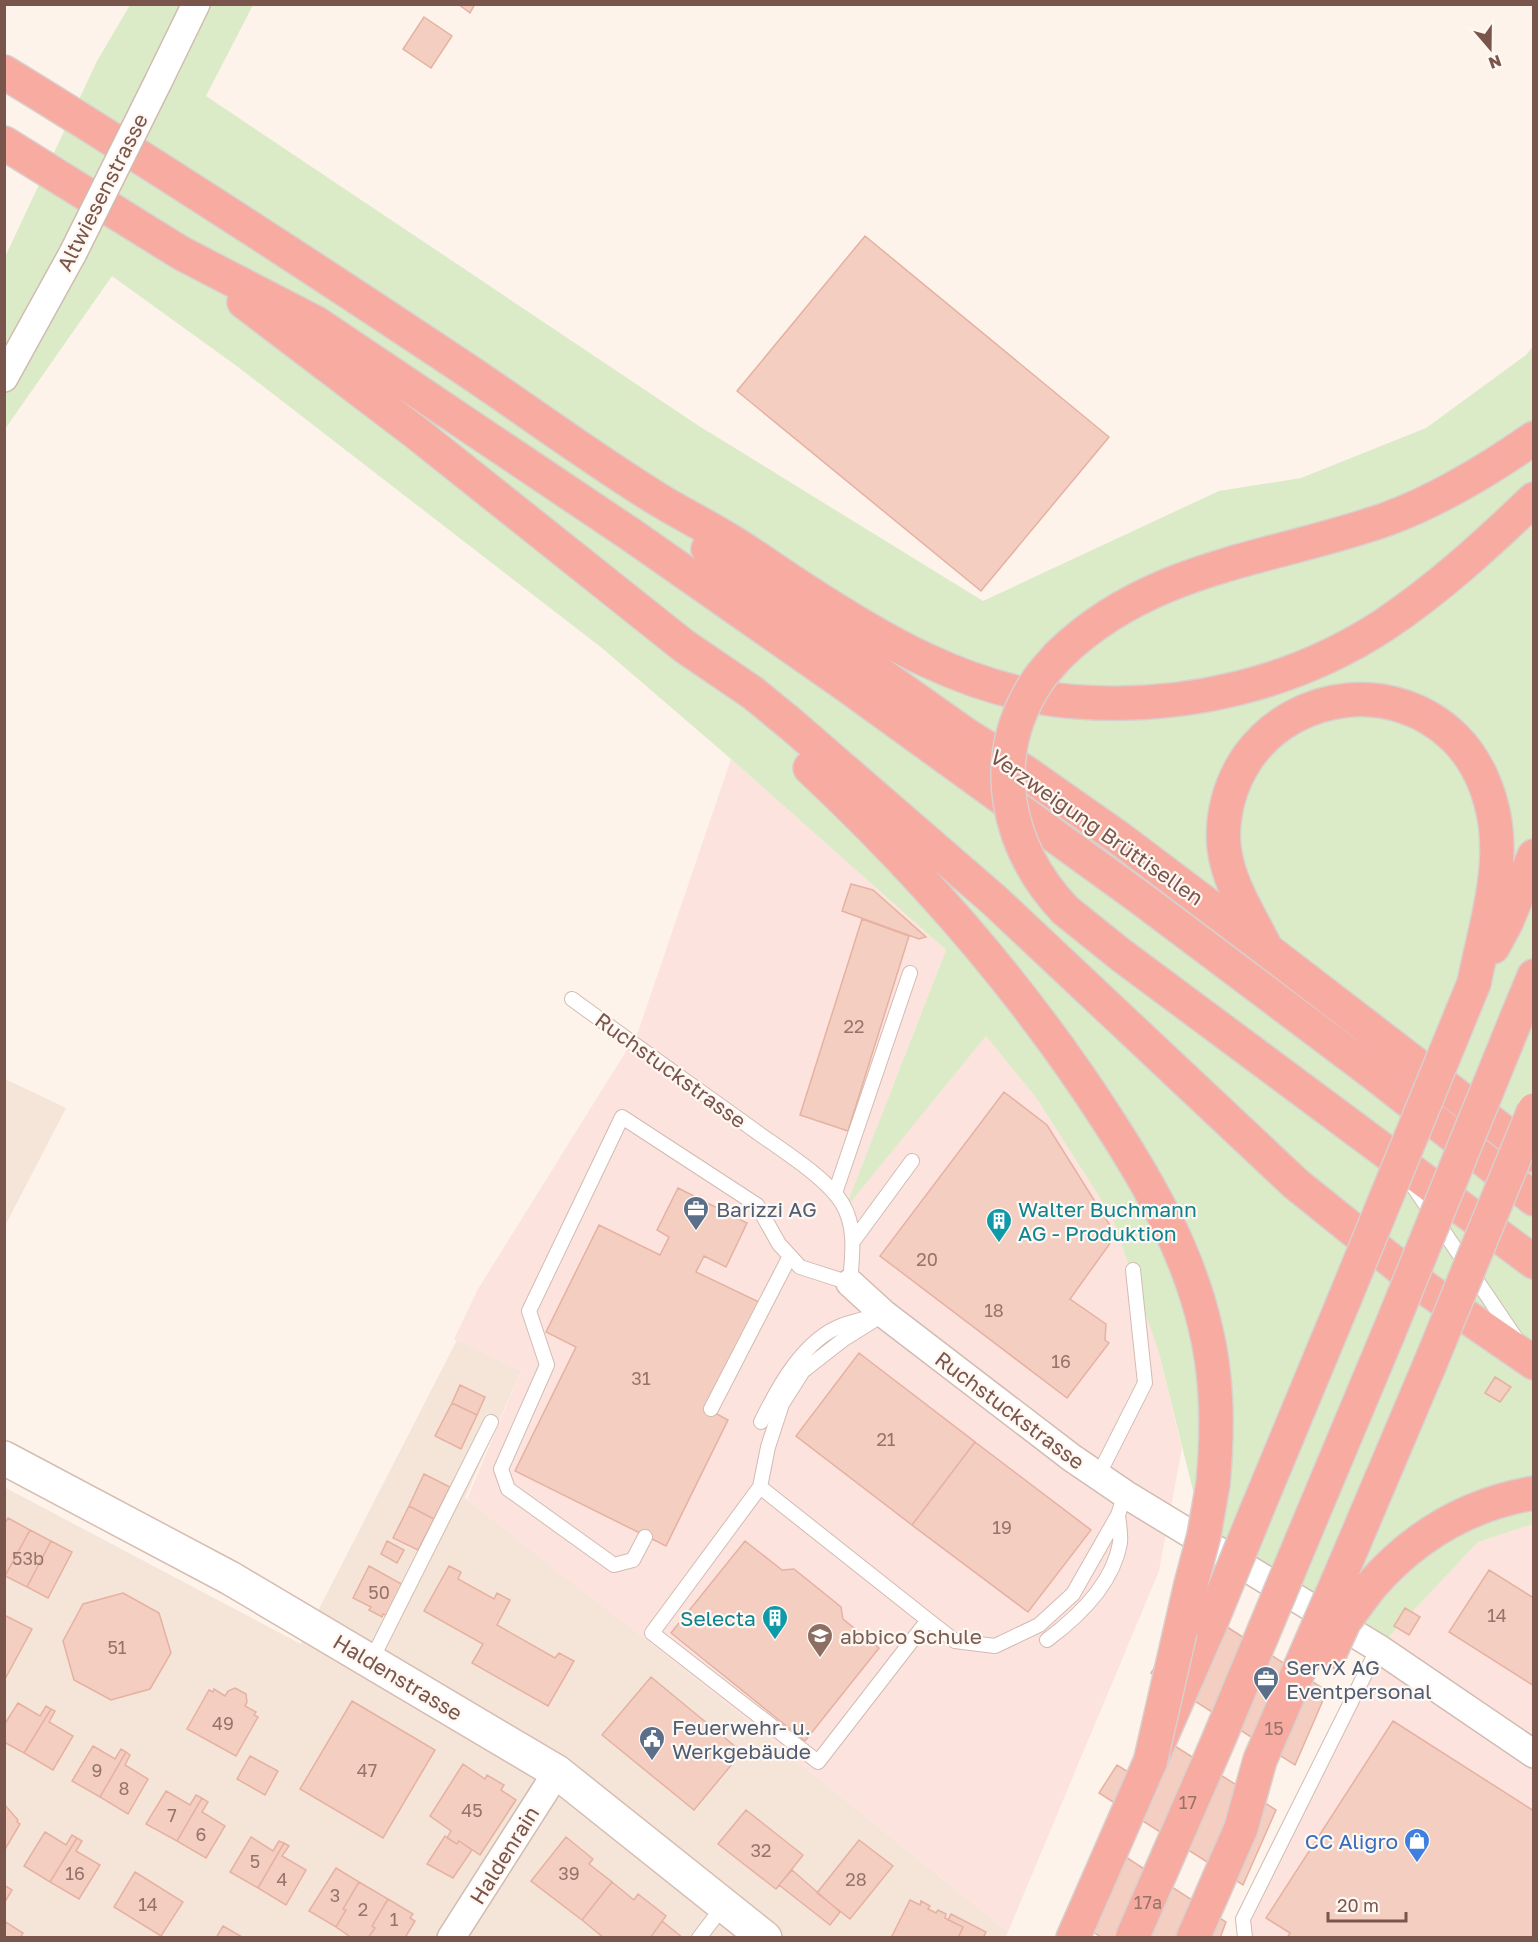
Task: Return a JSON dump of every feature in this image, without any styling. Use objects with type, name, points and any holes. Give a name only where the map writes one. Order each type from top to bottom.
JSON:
[{"type":"highway","points":[[4,72],[191,188],[318,271],[660,501],[731,541],[858,623],[939,667],[1002,690],[1044,698],[1120,703],[1184,699],[1219,694],[1254,685],[1322,660],[1356,642],[1408,608],[1474,555],[1533,499]]},
{"type":"highway","points":[[4,143],[181,253],[316,323],[749,616],[1148,903],[1371,1072],[1533,1199]]},
{"type":"highway","points":[[181,253],[433,446],[684,646],[753,693],[943,854],[1071,970],[1296,1184],[1428,1290],[1532,1362]]},
{"type":"highway","points":[[1533,438],[1454,488],[1388,518],[1202,572],[1136,599],[1093,625],[1059,655],[1036,682],[1023,708],[1011,750],[1008,781],[1014,824],[1024,852],[1040,881],[1065,910],[1121,955],[1533,1262]]},
{"type":"highway","name":"Verzweigung Brüttisellen","points":[[660,501],[719,560],[964,734],[1073,805],[1266,949],[1533,1155]]},
{"type":"highway","points":[[684,646],[742,706],[866,821],[956,917],[1034,1014],[1098,1104],[1125,1147],[1171,1230],[1196,1294],[1205,1325],[1212,1360],[1216,1408],[1216,1450],[1204,1535],[1150,1763]]},
{"type":"highway","points":[[1266,949],[1233,880],[1224,849],[1226,811],[1236,778],[1256,747],[1289,718],[1338,700],[1381,700],[1410,709],[1448,732],[1468,753],[1486,788],[1495,820],[1497,860],[1494,887],[1474,983]]},
{"type":"highway","points":[[1073,1938],[1256,1512],[1474,983],[1506,923],[1533,856]]},
{"type":"highway","points":[[1132,1938],[1209,1762],[1389,1332],[1533,976]]},
{"type":"highway","points":[[1193,1938],[1241,1828],[1260,1760],[1357,1578],[1430,1364],[1533,1110]]},
{"type":"highway","points":[[1357,1578],[1400,1555],[1433,1530],[1485,1505],[1505,1498],[1533,1493]]},
{"type":"street","name":"Altwiesenstrasse","points":[[4,378],[73,253],[196,4]]},
{"type":"street","name":"Ruchstuckstrasse","points":[[850,1283],[884,1314],[1098,1476],[1121,1504],[1378,1648],[1533,1754]]},
{"type":"street","name":"Haldenstrasse","points":[[4,1458],[230,1578],[557,1772],[765,1938]]},
{"type":"street","name":"Haldenrain","points":[[451,1938],[557,1772]]},
{"type":"lane","points":[[835,1193],[910,973]]},
{"type":"lane","name":"Ruchstuckstrasse","points":[[572,999],[766,1139],[835,1193],[845,1209],[854,1240],[850,1283]]},
{"type":"lane","points":[[645,1537],[633,1560],[614,1565],[508,1490],[501,1469],[547,1365],[529,1311],[622,1117],[757,1205],[779,1244],[800,1267],[850,1283]]},
{"type":"lane","points":[[1395,1160],[1532,1362]]},
{"type":"lane","points":[[854,1240],[912,1161]]},
{"type":"lane","points":[[711,1409],[790,1256]]},
{"type":"lane","points":[[1098,1476],[1145,1383],[1133,1270]]},
{"type":"lane","points":[[761,1422],[781,1383],[818,1341],[841,1325],[884,1314]]},
{"type":"lane","points":[[884,1314],[844,1339],[802,1371],[782,1404],[768,1448],[760,1488],[652,1633],[818,1762],[928,1620]]},
{"type":"lane","points":[[371,1661],[491,1422]]},
{"type":"lane","points":[[760,1488],[955,1641],[996,1646],[1039,1625],[1073,1594],[1121,1504]]},
{"type":"lane","points":[[1047,1640],[1071,1622],[1091,1601],[1106,1579],[1117,1555],[1120,1541],[1121,1504]]},
{"type":"lane","points":[[1245,1938],[1243,1919],[1378,1648]]},
{"type":"lane","points":[[699,1938],[724,1905]]},
{"type":"shaded area","points":[[731,759],[946,950],[846,1207],[986,1036],[1037,1099],[1112,1217],[1159,1353],[1182,1448],[1159,1571],[1008,1932],[680,1666],[552,1568],[467,1499],[521,1371],[454,1339],[478,1289],[638,1032]]},
{"type":"shaded area","points":[[5,1079],[66,1108],[5,1226]]},
{"type":"shaded area","points":[[457,1340],[521,1371],[465,1498],[680,1666],[1008,1932],[1005,1938],[5,1937],[4,1487],[301,1644]]},
{"type":"shaded area","points":[[1533,1524],[1533,1937],[1243,1938],[1386,1639],[1478,1542]]},
{"type":"green space","points":[[130,5],[253,5],[206,96],[699,426],[983,601],[1219,491],[1301,478],[1426,428],[1526,355],[1533,346],[1533,1524],[1478,1542],[1378,1648],[1204,1535],[1159,1353],[1112,1217],[1037,1099],[986,1036],[845,1209],[946,950],[602,648],[238,367],[112,276],[5,429],[5,257],[97,61]]},
{"type":"building","points":[[458,4],[475,4],[470,13]]},
{"type":"building","points":[[424,17],[452,36],[431,68],[403,49]]},
{"type":"building","points":[[865,236],[1109,437],[981,591],[737,391]]},
{"type":"building","points":[[851,884],[873,890],[926,937],[919,939],[842,911]]},
{"type":"building","points":[[862,919],[909,936],[848,1131],[800,1115]]},
{"type":"building","name":"Walter Buchmann AG - Produktion","points":[[1004,1092],[1047,1125],[1116,1235],[1070,1299],[1106,1324],[1105,1340],[1109,1343],[1067,1398],[880,1256]]},
{"type":"building","points":[[678,1188],[747,1223],[726,1267],[704,1256],[696,1272],[759,1302],[706,1408],[728,1420],[666,1546],[515,1471],[576,1347],[546,1332],[599,1225],[660,1255],[669,1237],[657,1230]]},
{"type":"building","points":[[859,1353],[975,1442],[912,1525],[796,1436]]},
{"type":"building","points":[[1495,1377],[1511,1387],[1500,1402],[1485,1393]]},
{"type":"building","points":[[460,1385],[485,1397],[477,1415],[452,1403]]},
{"type":"building","points":[[452,1403],[477,1415],[461,1449],[435,1436]]},
{"type":"building","points":[[975,1442],[1091,1530],[1028,1612],[912,1525]]},
{"type":"building","points":[[424,1474],[450,1487],[434,1519],[409,1506]]},
{"type":"building","points":[[409,1506],[434,1519],[418,1550],[393,1538]]},
{"type":"building","points":[[8,1518],[30,1530],[5,1576],[4,1525]]},
{"type":"building","points":[[30,1530],[51,1541],[27,1587],[5,1576]]},
{"type":"building","points":[[51,1541],[72,1552],[48,1598],[27,1587]]},
{"type":"building","points":[[387,1541],[404,1550],[397,1563],[381,1554]]},
{"type":"building","name":"Selecta","points":[[745,1541],[782,1570],[794,1569],[841,1607],[843,1619],[879,1648],[805,1741],[671,1633]]},
{"type":"building","points":[[369,1566],[405,1586],[389,1616],[383,1614],[382,1617],[369,1610],[371,1607],[353,1598]]},
{"type":"building","points":[[449,1566],[461,1572],[458,1579],[494,1599],[497,1593],[510,1600],[497,1625],[555,1658],[559,1653],[574,1661],[548,1706],[472,1663],[483,1644],[424,1611]]},
{"type":"building","points":[[1489,1570],[1532,1597],[1534,1595],[1534,1686],[1449,1632]]},
{"type":"building","points":[[123,1593],[159,1613],[171,1653],[150,1689],[111,1700],[74,1680],[63,1641],[83,1604]]},
{"type":"building","points":[[1405,1608],[1420,1617],[1409,1635],[1394,1626]]},
{"type":"building","points":[[4,1615],[32,1629],[4,1681]]},
{"type":"building","points":[[1210,1616],[1327,1691],[1295,1765],[1151,1673],[1169,1645]]},
{"type":"building","points":[[651,1677],[742,1752],[694,1810],[602,1735]]},
{"type":"building","points":[[235,1688],[246,1694],[245,1706],[256,1712],[254,1715],[258,1717],[236,1756],[187,1729],[209,1690],[213,1692],[214,1689],[225,1696],[228,1691]]},
{"type":"building","points":[[352,1701],[435,1750],[383,1838],[300,1789]]},
{"type":"building","points":[[18,1703],[40,1716],[46,1706],[51,1709],[24,1753],[4,1742],[4,1725]]},
{"type":"building","points":[[51,1709],[55,1711],[49,1722],[73,1736],[53,1770],[24,1753]]},
{"type":"building","name":"CC Aligro","points":[[1393,1721],[1534,1811],[1534,1938],[1287,1938],[1290,1933],[1266,1918]]},
{"type":"building","points":[[1159,1736],[1276,1810],[1243,1885],[1099,1793],[1117,1765],[1133,1775]]},
{"type":"building","points":[[93,1746],[115,1759],[121,1749],[126,1752],[100,1797],[72,1781]]},
{"type":"building","points":[[126,1752],[130,1755],[125,1765],[148,1779],[128,1814],[100,1797]]},
{"type":"building","points":[[250,1756],[278,1771],[265,1795],[237,1779]]},
{"type":"building","points":[[463,1764],[485,1779],[487,1775],[504,1785],[501,1790],[516,1800],[480,1855],[459,1841],[457,1844],[447,1838],[451,1831],[430,1816]]},
{"type":"building","points":[[166,1791],[190,1805],[196,1795],[202,1798],[177,1841],[146,1824]]},
{"type":"building","points":[[202,1798],[208,1802],[202,1812],[225,1826],[206,1858],[177,1841]]},
{"type":"building","points":[[4,1804],[20,1824],[4,1851]]},
{"type":"building","points":[[746,1810],[803,1855],[776,1889],[718,1844]]},
{"type":"building","points":[[45,1832],[66,1845],[72,1835],[77,1838],[50,1882],[24,1866]]},
{"type":"building","points":[[445,1836],[457,1844],[459,1841],[472,1850],[453,1878],[427,1864]]},
{"type":"building","points":[[251,1837],[273,1851],[279,1841],[284,1843],[258,1888],[230,1872]]},
{"type":"building","points":[[566,1837],[593,1859],[589,1864],[612,1882],[582,1920],[531,1881]]},
{"type":"building","points":[[77,1838],[82,1841],[76,1851],[100,1865],[79,1899],[50,1882]]},
{"type":"building","points":[[859,1840],[893,1866],[850,1919],[817,1893]]},
{"type":"building","points":[[284,1843],[289,1846],[282,1856],[306,1870],[286,1905],[258,1888]]},
{"type":"building","points":[[1118,1852],[1226,1922],[1220,1938],[1102,1938],[1085,1926]]},
{"type":"building","points":[[336,1868],[359,1882],[343,1909],[346,1910],[336,1927],[309,1911]]},
{"type":"building","points":[[792,1870],[840,1912],[830,1925],[779,1885]]},
{"type":"building","points":[[135,1872],[183,1902],[161,1936],[114,1907]]},
{"type":"building","points":[[359,1882],[388,1899],[372,1926],[375,1928],[368,1938],[352,1938],[336,1927],[346,1910],[343,1909]]},
{"type":"building","points":[[612,1882],[634,1900],[638,1894],[666,1916],[650,1938],[604,1938],[582,1920]]},
{"type":"building","points":[[4,1885],[12,1890],[6,1900],[4,1899]]},
{"type":"building","points":[[388,1899],[413,1914],[410,1918],[415,1921],[405,1938],[368,1938],[375,1928],[372,1926]]},
{"type":"building","points":[[910,1900],[920,1905],[921,1901],[930,1906],[928,1909],[946,1914],[945,1918],[963,1927],[958,1938],[891,1938]]},
{"type":"building","points":[[951,1914],[986,1932],[983,1938],[958,1938],[963,1927],[948,1920]]},
{"type":"building","points":[[4,1921],[23,1933],[20,1938],[4,1938]]},
{"type":"building","points":[[662,1921],[683,1938],[650,1938]]},
{"type":"building","points":[[223,1926],[244,1938],[216,1938]]},
{"type":"place","name":"Barizzi AG","points":[[696,1232]]},
{"type":"place","name":"Walter Buchmann AG - Produktion","points":[[999,1244]]},
{"type":"place","name":"Selecta","points":[[775,1641]]},
{"type":"place","name":"abbico Schule","points":[[820,1659]]},
{"type":"place","name":"ServX AG Eventpersonal","points":[[1266,1702]]},
{"type":"place","name":"Feuerwehr- u. Werkgebäude","points":[[652,1762]]},
{"type":"place","name":"CC Aligro","points":[[1417,1864]]}]
